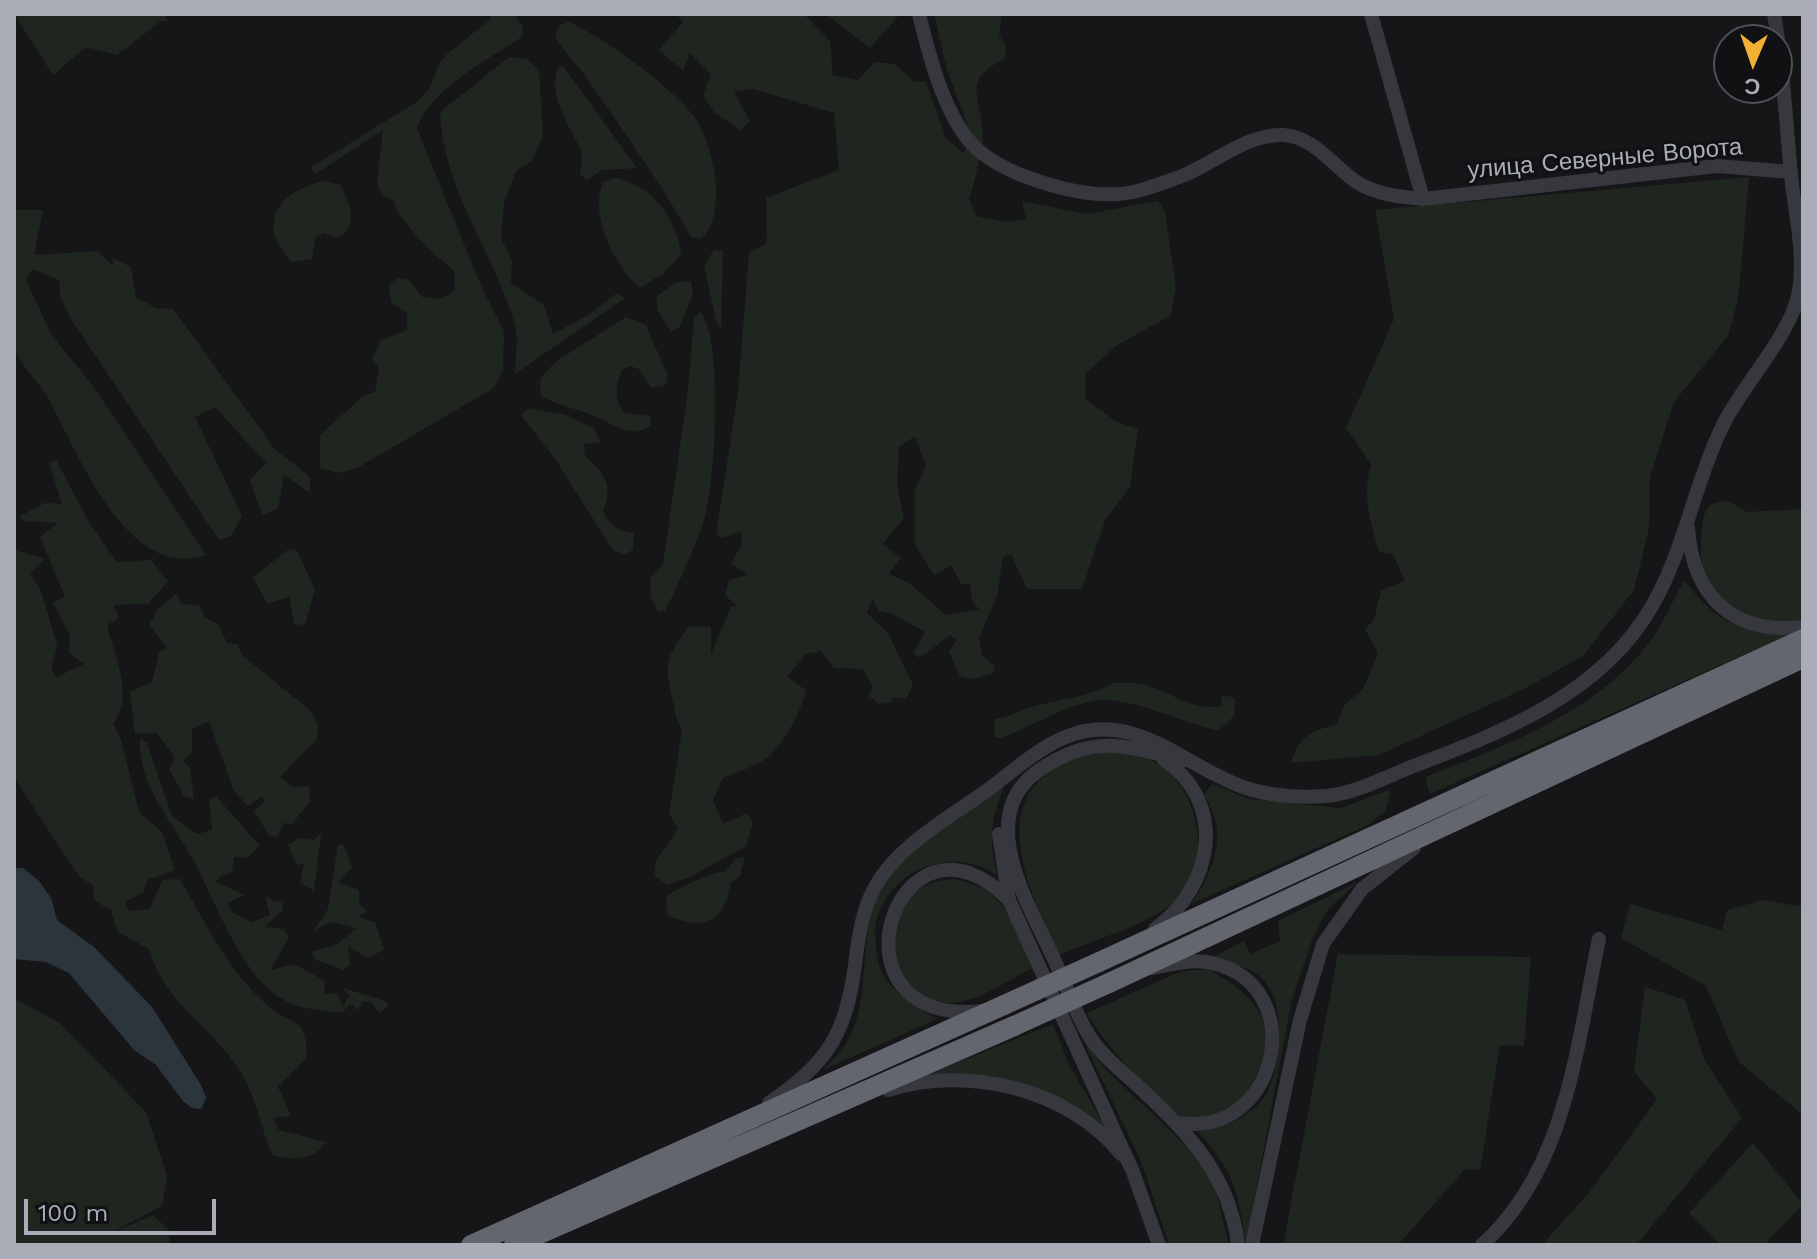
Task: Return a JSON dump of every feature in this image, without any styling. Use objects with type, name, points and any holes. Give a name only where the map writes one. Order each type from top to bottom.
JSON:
[{"type":"highway","points":[[471,1245],[1125,951],[1803,639]]},
{"type":"highway","points":[[514,1245],[1109,983],[1803,658]]},
{"type":"street","name":"улица Северные Ворота","points":[[919,14],[950,108],[972,143],[1009,171],[1070,189],[1120,194],[1169,180],[1264,137],[1281,135],[1318,148],[1358,183],[1377,192],[1423,199],[1717,166],[1791,172]]},
{"type":"street","points":[[1371,14],[1423,199]]},
{"type":"street","points":[[732,1127],[792,1087],[818,1064],[837,1038],[852,989],[863,915],[872,891],[887,869],[938,824],[1063,738],[1093,729],[1125,730],[1161,743],[1244,787],[1264,792],[1327,796],[1353,790],[1451,752],[1531,715],[1573,690],[1633,637],[1655,603],[1722,426],[1799,309],[1800,274],[1782,64],[1774,14]]},
{"type":"street","points":[[1688,520],[1693,568],[1707,594],[1722,607],[1751,622],[1766,626],[1803,627]]},
{"type":"street","points":[[1204,767],[1132,746],[1107,744],[1081,748],[1058,757],[1030,777],[1014,799],[1008,841],[1015,872],[1090,1036],[1112,1063],[1176,1122],[1218,1175],[1229,1201],[1238,1245]]},
{"type":"street","points":[[1125,951],[1174,915],[1186,902],[1201,874],[1206,843],[1201,814],[1180,771],[1165,760],[1132,746]]},
{"type":"street","points":[[1032,757],[1011,784],[998,838],[1009,900],[1133,1172],[1159,1245]]},
{"type":"street","points":[[1252,1245],[1300,1020],[1323,944],[1341,916],[1372,880],[1442,829]]},
{"type":"street","points":[[998,1007],[957,1012],[926,1004],[914,996],[890,966],[887,937],[903,892],[930,873],[945,870],[973,873],[992,883],[1009,900]]},
{"type":"street","points":[[1482,1245],[1498,1231],[1545,1159],[1566,1101],[1599,939]]},
{"type":"street","points":[[1135,971],[1198,961],[1226,967],[1253,985],[1271,1021],[1269,1062],[1246,1105],[1214,1122],[1176,1122]]},
{"type":"street","points":[[819,1112],[906,1084],[938,1080],[999,1085],[1046,1099],[1072,1112],[1105,1136],[1133,1172]]},
{"type":"shaded area","points":[[14,14],[164,14],[169,21],[161,21],[117,55],[86,47],[53,75]]},
{"type":"shaded area","points":[[490,14],[514,14],[523,27],[522,37],[448,87],[424,113],[417,128],[481,286],[504,331],[503,371],[494,388],[357,468],[338,473],[320,468],[320,435],[362,397],[375,392],[379,367],[372,360],[380,341],[407,330],[407,313],[391,302],[389,285],[397,278],[409,280],[422,297],[441,299],[455,290],[454,271],[410,228],[394,201],[381,194],[377,183],[383,130],[315,174],[310,168],[418,101],[429,89],[440,62],[490,20]]},
{"type":"shaded area","points":[[676,14],[804,14],[830,41],[833,75],[858,80],[875,62],[895,64],[913,81],[926,82],[946,138],[963,153],[972,137],[947,70],[934,14],[1002,14],[999,35],[1006,46],[1005,59],[991,66],[978,81],[983,132],[969,198],[976,216],[1008,222],[1026,219],[1022,201],[1086,214],[1158,201],[1165,212],[1176,288],[1171,315],[1116,346],[1085,374],[1086,399],[1117,422],[1138,429],[1130,487],[1105,521],[1082,589],[1027,589],[1011,554],[1003,557],[997,596],[979,638],[982,656],[995,666],[993,673],[973,679],[960,676],[949,652],[957,640],[950,635],[920,658],[913,653],[925,632],[893,614],[878,611],[873,599],[867,613],[888,633],[913,685],[906,699],[894,697],[891,702],[879,704],[869,696],[873,686],[863,669],[834,668],[821,651],[806,654],[787,677],[806,690],[787,734],[764,760],[723,778],[713,800],[723,824],[747,813],[753,823],[746,846],[692,876],[667,885],[655,876],[655,862],[678,829],[669,814],[682,730],[669,685],[669,660],[689,626],[711,627],[711,654],[731,607],[737,606],[725,595],[729,580],[748,575],[731,563],[742,544],[741,531],[722,538],[716,534],[738,392],[749,253],[767,243],[766,198],[839,170],[834,113],[753,89],[734,92],[750,121],[740,130],[714,112],[703,95],[711,74],[690,53],[683,71],[659,50],[683,22]],"holes":[[[915,436],[926,465],[915,490],[915,545],[934,575],[951,565],[961,584],[970,584],[972,601],[979,609],[946,615],[909,583],[889,574],[901,558],[883,544],[904,518],[897,485],[899,447]]]},
{"type":"shaded area","points":[[826,14],[900,14],[870,48]]},
{"type":"shaded area","points":[[569,22],[640,67],[676,97],[699,124],[712,158],[716,186],[713,219],[700,239],[691,237],[628,138],[558,41],[555,35],[560,25]]},
{"type":"shaded area","points":[[509,57],[527,59],[539,70],[543,136],[532,161],[516,171],[504,202],[501,238],[512,261],[511,283],[544,305],[553,334],[588,315],[617,293],[625,298],[515,374],[515,325],[450,168],[440,112]]},
{"type":"shaded area","points":[[563,66],[637,168],[602,170],[587,180],[580,175],[581,152],[561,110],[555,89],[558,67]]},
{"type":"shaded area","points":[[1749,177],[1738,300],[1728,336],[1674,402],[1650,477],[1649,528],[1634,590],[1583,656],[1524,689],[1379,755],[1291,763],[1302,741],[1319,729],[1336,725],[1344,705],[1363,689],[1378,653],[1365,629],[1374,620],[1381,590],[1405,581],[1393,554],[1379,552],[1367,497],[1371,464],[1346,428],[1394,319],[1375,210]]},
{"type":"shaded area","points":[[615,178],[651,195],[668,216],[678,240],[681,254],[664,273],[640,288],[621,267],[606,239],[602,224],[599,210],[603,182]]},
{"type":"shaded area","points":[[324,181],[340,185],[344,192],[351,214],[348,228],[336,238],[323,233],[315,239],[312,259],[292,262],[275,235],[277,211],[294,193]]},
{"type":"shaded area","points":[[14,210],[43,210],[34,255],[96,251],[114,266],[112,258],[131,267],[136,297],[156,308],[173,309],[274,448],[310,477],[310,493],[284,475],[278,508],[262,515],[250,480],[266,463],[215,407],[195,417],[242,516],[231,536],[219,540],[69,316],[60,295],[59,280],[33,269],[26,280],[51,334],[93,386],[206,555],[177,558],[151,549],[128,531],[107,506],[47,396],[16,351],[11,314]]},
{"type":"shaded area","points":[[714,250],[723,251],[721,330],[704,265]]},
{"type":"shaded area","points":[[691,281],[693,293],[680,327],[671,332],[657,310],[657,296],[677,282]]},
{"type":"shaded area","points":[[700,311],[708,327],[715,382],[711,482],[707,509],[694,548],[665,611],[658,612],[651,597],[650,578],[663,564],[688,390],[694,319]]},
{"type":"shaded area","points":[[626,317],[646,325],[668,376],[666,385],[651,388],[639,369],[630,366],[622,370],[617,387],[618,403],[624,413],[650,416],[651,425],[637,431],[624,430],[541,396],[540,379],[555,362]]},
{"type":"shaded area","points":[[529,408],[566,415],[595,429],[600,442],[584,444],[585,456],[605,480],[608,494],[603,511],[608,520],[619,529],[634,533],[633,549],[626,555],[613,550],[557,462],[521,415]]},
{"type":"shaded area","points":[[56,460],[90,524],[117,562],[151,560],[168,581],[148,604],[114,605],[119,618],[107,625],[123,688],[119,713],[113,724],[121,739],[139,812],[162,832],[175,870],[147,880],[144,892],[125,902],[129,911],[150,909],[162,880],[180,879],[241,977],[267,1005],[301,1027],[307,1058],[278,1087],[291,1116],[273,1118],[279,1130],[326,1142],[309,1156],[273,1156],[250,1089],[239,1069],[176,999],[156,968],[150,950],[117,931],[111,910],[95,901],[93,885],[81,878],[67,859],[14,777],[14,546],[18,551],[45,559],[30,573],[41,591],[57,645],[51,670],[57,677],[84,664],[69,653],[70,636],[53,602],[65,597],[40,537],[58,523],[23,521],[20,516],[45,503],[62,504],[49,463]]},
{"type":"shaded area","points":[[1728,501],[1747,512],[1803,509],[1803,623],[1773,621],[1744,614],[1723,602],[1707,585],[1701,554],[1703,519],[1710,505]]},
{"type":"shaded area","points":[[289,549],[297,551],[315,589],[305,625],[294,624],[289,597],[267,604],[253,577]]},
{"type":"shaded area","points":[[1684,580],[1707,606],[1731,623],[1758,631],[1793,633],[1430,794],[1425,777],[1514,741],[1598,693],[1644,649]]},
{"type":"shaded area","points":[[176,594],[182,604],[200,606],[204,617],[219,625],[227,643],[237,644],[242,655],[312,712],[318,725],[317,739],[280,777],[293,787],[309,786],[310,801],[292,824],[284,823],[277,837],[270,836],[254,812],[266,800],[261,797],[248,806],[234,791],[209,721],[192,729],[192,753],[183,761],[190,768],[194,799],[184,796],[169,769],[175,757],[157,733],[135,734],[130,691],[152,683],[159,653],[167,647],[149,625],[158,609]]},
{"type":"shaded area","points":[[1113,683],[1146,685],[1201,706],[1222,706],[1221,697],[1231,696],[1235,700],[1234,716],[1219,730],[1123,702],[1093,701],[1001,738],[994,737],[995,719],[1084,695]]},
{"type":"shaded area","points":[[140,739],[147,743],[172,816],[197,834],[212,830],[209,800],[216,796],[259,845],[248,858],[234,857],[232,872],[219,877],[216,882],[245,895],[227,903],[233,913],[252,922],[270,915],[265,895],[275,902],[284,900],[282,911],[265,927],[284,929],[289,938],[270,970],[295,964],[325,981],[324,993],[337,994],[343,1006],[349,996],[343,988],[385,1001],[389,1006],[379,1013],[372,1003],[363,1001],[358,1010],[350,1004],[342,1013],[315,1010],[281,998],[261,982],[239,952],[189,852],[151,790],[141,757]]},
{"type":"shaded area","points":[[1106,749],[1146,759],[1173,776],[1192,807],[1198,844],[1196,863],[1180,896],[1169,906],[1140,923],[1058,955],[1027,878],[1021,851],[1020,825],[1025,801],[1040,780],[1065,762]]},
{"type":"shaded area","points":[[1212,784],[1250,799],[1341,808],[1391,789],[1386,810],[1368,825],[1191,904],[1207,878],[1216,850],[1216,822],[1204,795]]},
{"type":"shaded area","points":[[1005,785],[992,830],[998,876],[962,862],[925,867],[894,888],[883,903],[876,922],[877,956],[884,977],[904,998],[937,1019],[823,1070],[845,1045],[857,1019],[868,927],[879,892],[917,848]]},
{"type":"shaded area","points":[[321,834],[314,891],[300,882],[304,864],[297,865],[288,845],[299,838],[313,840]]},
{"type":"shaded area","points":[[338,844],[344,845],[352,868],[338,882],[359,890],[359,904],[367,911],[358,917],[375,922],[384,950],[367,958],[348,946],[350,965],[344,970],[316,960],[310,952],[336,945],[357,928],[330,922],[313,931],[328,909]]},
{"type":"shaded area","points":[[745,856],[740,876],[730,884],[723,907],[717,915],[702,922],[668,916],[666,896],[704,877],[725,872],[735,859]]},
{"type":"shaded area","points":[[14,868],[23,868],[39,881],[51,898],[57,920],[94,947],[152,1007],[201,1085],[206,1098],[201,1109],[192,1108],[183,1101],[156,1065],[134,1050],[69,973],[46,962],[14,959]]},
{"type":"shaded area","points":[[953,879],[971,883],[996,899],[1013,923],[1033,968],[980,996],[947,1003],[926,999],[911,987],[900,971],[895,952],[895,931],[901,912],[912,896],[929,884]]},
{"type":"shaded area","points":[[1358,882],[1328,909],[1312,940],[1291,1003],[1246,1245],[1233,1184],[1220,1160],[1198,1132],[1218,1128],[1246,1115],[1267,1093],[1279,1049],[1278,1014],[1268,985],[1258,975],[1211,958],[1244,941],[1250,954],[1280,941],[1278,921]]},
{"type":"shaded area","points":[[1763,900],[1803,907],[1803,1115],[1739,1062],[1706,986],[1621,938],[1630,904],[1722,930],[1727,910]]},
{"type":"shaded area","points":[[1338,954],[1531,957],[1524,1046],[1500,1045],[1480,1170],[1465,1169],[1398,1245],[1283,1245]]},
{"type":"shaded area","points":[[1209,969],[1253,1003],[1262,1018],[1265,1036],[1257,1075],[1246,1092],[1233,1107],[1217,1116],[1200,1120],[1182,1116],[1159,1099],[1116,1053],[1087,1013],[1182,971]]},
{"type":"shaded area","points":[[1645,987],[1685,1000],[1704,1059],[1742,1118],[1636,1245],[1542,1245],[1592,1189],[1657,1099],[1634,1071]]},
{"type":"shaded area","points":[[14,998],[61,1024],[146,1112],[167,1176],[162,1206],[107,1235],[153,1215],[170,1231],[169,1245],[14,1245]]},
{"type":"shaded area","points":[[1073,1019],[1105,1069],[1197,1156],[1213,1180],[1229,1245],[1169,1245],[1141,1161]]},
{"type":"shaded area","points":[[1053,1024],[1069,1065],[1108,1131],[1063,1100],[1024,1084],[983,1076],[929,1074]]},
{"type":"shaded area","points":[[1753,1143],[1803,1204],[1764,1245],[1721,1245],[1689,1213]]}]
